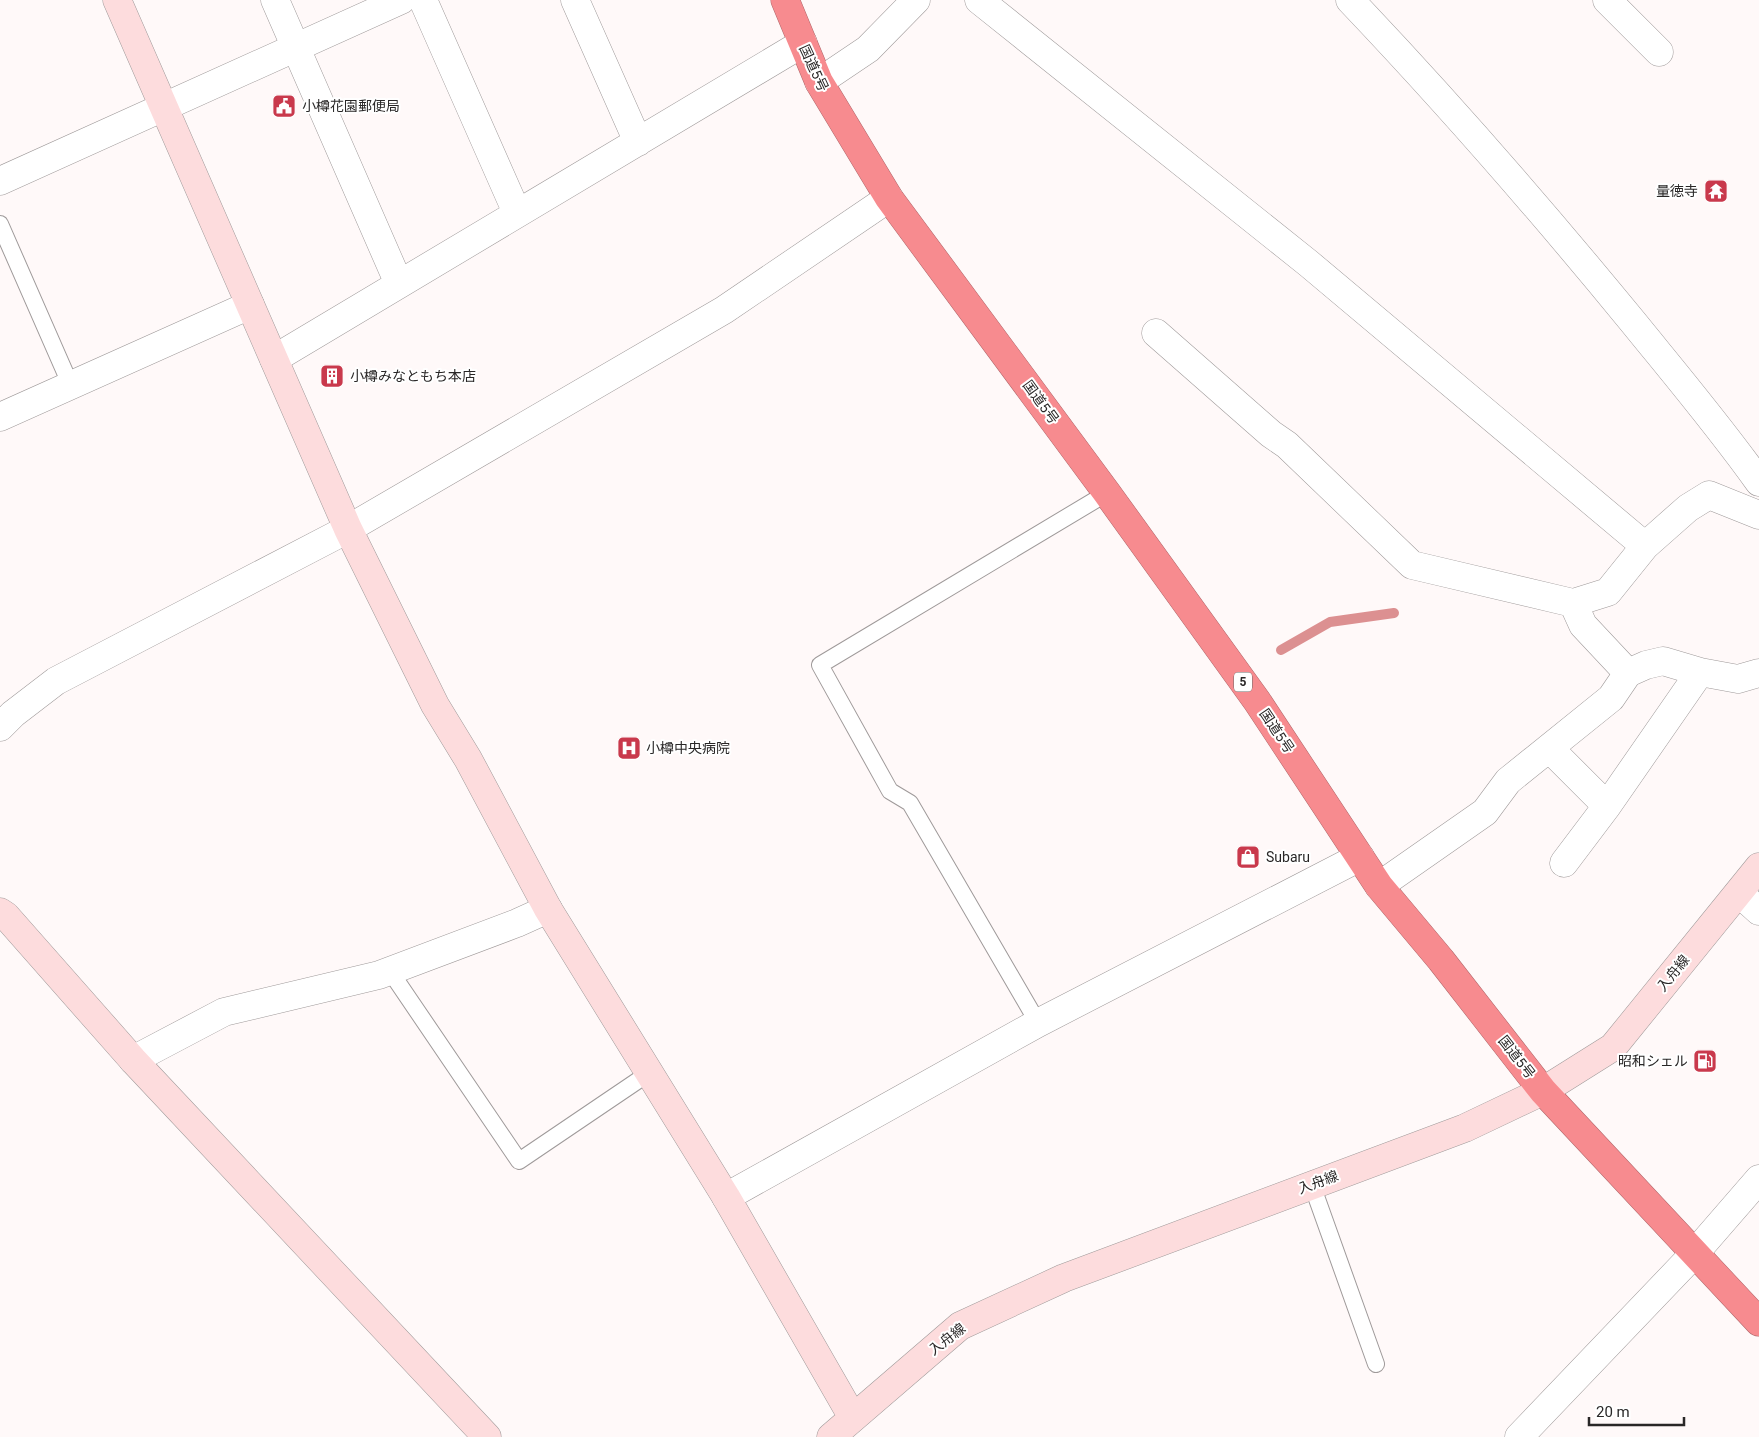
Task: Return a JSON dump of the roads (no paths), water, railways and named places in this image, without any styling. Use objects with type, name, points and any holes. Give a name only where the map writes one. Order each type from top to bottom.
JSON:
[{"type":"highway","name":"国道5号","points":[[785,0],[819,82],[889,198],[1107,493],[1257,701],[1379,886],[1441,960],[1543,1091],[1759,1322]]},
{"type":"street","points":[[117,0],[348,530],[435,705],[468,759],[548,909],[726,1197],[853,1418]]},
{"type":"street","points":[[276,0],[399,284]]},
{"type":"street","points":[[0,181],[402,0]]},
{"type":"street","points":[[423,0],[517,213]]},
{"type":"street","points":[[575,0],[638,142]]},
{"type":"street","points":[[819,82],[868,49],[916,0]]},
{"type":"street","points":[[980,0],[1308,263],[1644,546]]},
{"type":"street","points":[[1606,0],[1659,52]]},
{"type":"street","points":[[1356,2],[1555,227],[1731,442],[1759,482]]},
{"type":"street","points":[[274,359],[802,44]]},
{"type":"street","points":[[0,727],[13,714],[56,681],[348,530],[724,310],[889,198]]},
{"type":"street","points":[[0,417],[250,306]]},
{"type":"street","points":[[1156,333],[1271,434],[1287,445],[1412,565],[1573,603],[1608,592],[1644,546],[1688,508],[1709,495],[1759,515]]},
{"type":"street","points":[[1573,603],[1583,625],[1628,673]]},
{"type":"street","points":[[1379,886],[1485,812],[1508,781],[1611,698],[1628,673],[1646,665],[1663,661],[1700,672],[1738,679],[1759,673]]},
{"type":"street","points":[[1564,863],[1607,806],[1700,672]]},
{"type":"street","points":[[1549,748],[1607,806]]},
{"type":"street","points":[[726,1197],[1038,1023],[1360,857]]},
{"type":"street","name":"入舟線","points":[[831,1437],[960,1326],[1064,1278],[1465,1128],[1543,1091],[1613,1047],[1759,867]]},
{"type":"street","points":[[1739,893],[1759,912]]},
{"type":"street","points":[[133,1060],[224,1012],[379,975],[517,923],[548,909]]},
{"type":"street","points":[[0,912],[6,916],[133,1060],[487,1437]]},
{"type":"street","points":[[1519,1437],[1694,1254],[1759,1179]]},
{"type":"lane","points":[[0,224],[71,386]]},
{"type":"lane","points":[[1038,1023],[910,802],[890,791],[820,666],[1107,493]]},
{"type":"lane","points":[[390,971],[519,1161],[649,1073]]},
{"type":"lane","points":[[1312,1185],[1376,1364]]},
{"type":"waterway","points":[[1281,650],[1330,622],[1394,613]]},
{"type":"place","name":"小樽花園郵便局","points":[[284,106]]},
{"type":"place","name":"量徳寺","points":[[1716,191]]},
{"type":"place","name":"小樽みなともち本店","points":[[332,376]]},
{"type":"place","name":"小樽中央病院","points":[[629,748]]},
{"type":"place","name":"Subaru","points":[[1248,857]]},
{"type":"place","name":"昭和シェル","points":[[1705,1061]]}]
